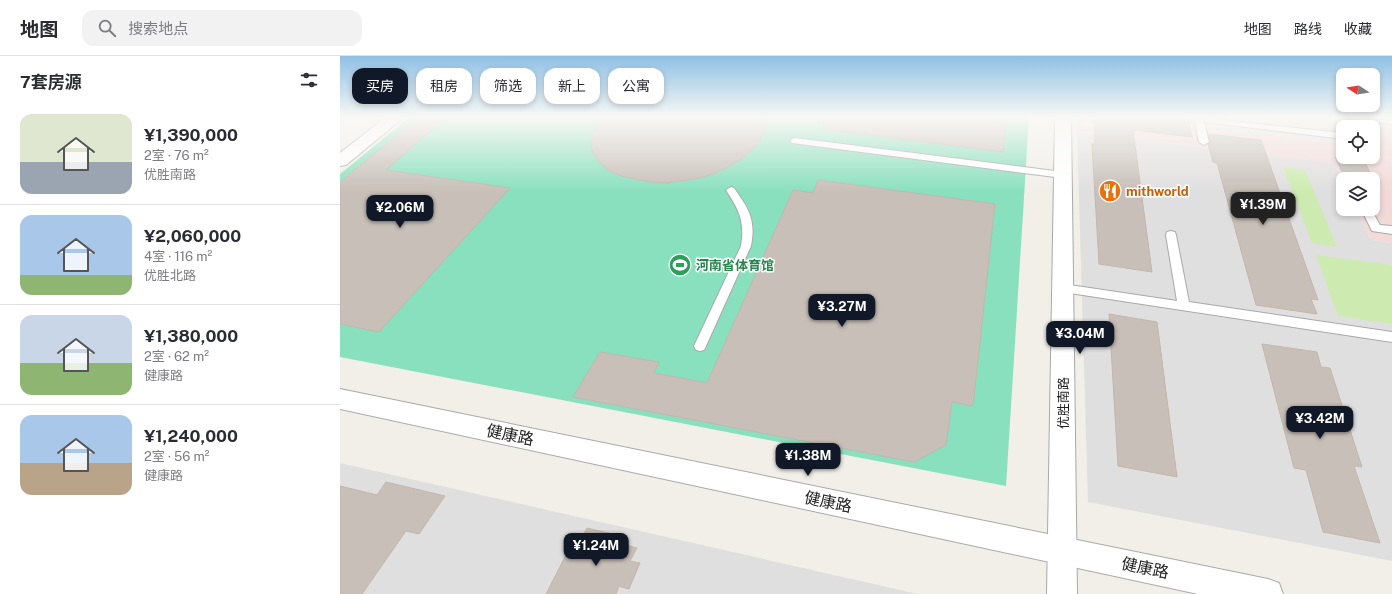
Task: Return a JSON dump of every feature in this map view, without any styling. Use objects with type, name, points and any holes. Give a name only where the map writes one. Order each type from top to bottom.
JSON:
[{"type":"street","points":[[340,161],[364,142]]},
{"type":"street","name":"优胜南路","points":[[1062,594],[1063,142]]},
{"type":"street","name":"健康路","points":[[340,399],[1268,594]]},
{"type":"lane","points":[[804,142],[1062,175]]},
{"type":"lane","points":[[700,346],[746,246],[749,234],[746,212],[731,190]]},
{"type":"lane","points":[[1370,216],[1376,228],[1392,230]]},
{"type":"lane","points":[[1172,235],[1184,306]]},
{"type":"lane","points":[[1063,288],[1392,337]]},
{"type":"shaded area","points":[[1077,142],[1161,142],[1334,163],[1338,172],[1336,172],[1336,216],[1359,216],[1371,240],[1392,243],[1392,561],[1088,502]]},
{"type":"shaded area","points":[[1161,142],[1336,142],[1336,164],[1380,164],[1380,142],[1392,142],[1392,243],[1371,240],[1359,216],[1380,216],[1380,172],[1338,172],[1334,163]]},
{"type":"shaded area","points":[[340,463],[918,594],[340,594]]},
{"type":"green space","name":"河南省体育馆","points":[[379,142],[1027,142],[1006,486],[340,357],[340,174]]},
{"type":"green space","points":[[1283,167],[1305,170],[1337,247],[1312,243]]},
{"type":"green space","points":[[1316,255],[1392,265],[1392,324],[1338,316]]},
{"type":"building","points":[[388,142],[418,142],[386,170],[510,188],[379,332],[340,324],[340,182]]},
{"type":"building","points":[[591,142],[759,142],[742,159],[716,173],[700,178],[667,183],[650,182],[621,176],[609,171],[601,164],[591,148]]},
{"type":"building","points":[[926,142],[1004,142],[1003,152]]},
{"type":"building","points":[[1095,142],[1135,142],[1152,272],[1099,264],[1092,144],[1095,144]]},
{"type":"building","points":[[1210,142],[1262,142],[1318,300],[1311,299],[1317,314],[1256,305],[1217,163],[1213,162],[1208,144]]},
{"type":"building","points":[[1338,164],[1366,164],[1370,172],[1342,172]]},
{"type":"building","points":[[818,180],[995,204],[973,406],[952,402],[946,445],[914,462],[573,397],[600,352],[659,362],[654,373],[707,383],[793,190],[813,193]]},
{"type":"building","points":[[1109,314],[1157,322],[1177,477],[1118,466]]},
{"type":"building","points":[[1262,344],[1317,352],[1321,367],[1330,368],[1362,467],[1354,466],[1380,543],[1323,532],[1306,470],[1294,468]]},
{"type":"building","points":[[386,482],[445,496],[419,534],[406,531],[362,594],[340,594],[340,486],[377,495]]},
{"type":"building","points":[[587,528],[613,534],[610,541],[637,548],[630,561],[640,563],[629,589],[619,586],[616,594],[546,594],[568,551],[574,552]]},
{"type":"place","name":"mithworld","points":[[1110,191]]},
{"type":"place","name":"河南省体育馆","points":[[680,265]]}]
